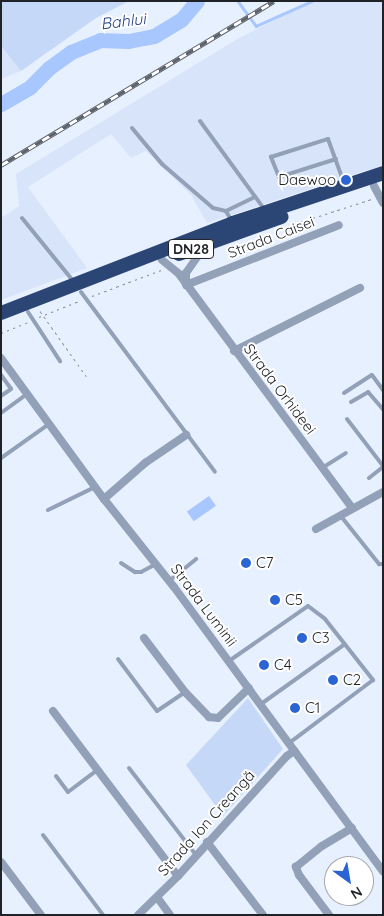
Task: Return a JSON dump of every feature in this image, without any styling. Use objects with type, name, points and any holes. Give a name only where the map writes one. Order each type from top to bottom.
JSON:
[{"type":"highway","name":"DN28","points":[[1,322],[229,217],[266,212],[383,173]]},
{"type":"highway","name":"DN28","points":[[1,311],[29,309],[78,288],[378,185]]},
{"type":"street","points":[[378,185],[383,203]]},
{"type":"street","name":"Strada Caisei","points":[[186,285],[339,225]]},
{"type":"street","points":[[186,285],[186,273],[198,256],[194,248]]},
{"type":"street","name":"Strada Orhideei","points":[[162,260],[179,274],[234,351],[352,508]]},
{"type":"street","points":[[234,351],[360,288]]},
{"type":"street","name":"Strada Luminii","points":[[1,358],[104,499],[229,661],[383,871]]},
{"type":"street","points":[[104,499],[145,463],[186,435]]},
{"type":"street","points":[[316,529],[383,492]]},
{"type":"street","points":[[144,638],[185,692],[209,717],[218,718],[249,688]]},
{"type":"street","points":[[53,711],[178,876]]},
{"type":"street","name":"Strada Ion Creangă","points":[[138,915],[178,876],[207,842],[287,756],[294,751]]},
{"type":"street","points":[[329,915],[299,876],[296,867],[322,846],[352,828]]},
{"type":"street","points":[[207,842],[263,915]]},
{"type":"street","points":[[1,862],[41,915]]},
{"type":"street","points":[[157,897],[170,915]]},
{"type":"lane","points":[[200,121],[266,212]]},
{"type":"lane","points":[[132,128],[162,164],[195,194],[229,217],[255,197]]},
{"type":"lane","points":[[336,159],[278,177],[272,157],[328,139],[336,159],[345,186]]},
{"type":"lane","points":[[22,218],[78,288],[215,472]]},
{"type":"lane","points":[[29,309],[60,362]]},
{"type":"lane","points":[[1,375],[11,389],[1,396]]},
{"type":"lane","points":[[344,393],[372,375],[383,390]]},
{"type":"lane","points":[[351,402],[368,392],[383,409]]},
{"type":"lane","points":[[1,413],[27,394]]},
{"type":"lane","points":[[347,419],[383,467],[369,478]]},
{"type":"lane","points":[[1,458],[48,424]]},
{"type":"lane","points":[[322,468],[346,453]]},
{"type":"lane","points":[[48,510],[96,488]]},
{"type":"lane","points":[[340,515],[379,564],[383,564]]},
{"type":"lane","points":[[169,581],[196,559]]},
{"type":"lane","points":[[121,563],[134,572],[141,572],[156,564]]},
{"type":"lane","points":[[229,661],[308,606],[325,619],[373,680],[289,743]]},
{"type":"lane","points":[[261,704],[345,644]]},
{"type":"lane","points":[[118,658],[157,711],[185,692]]},
{"type":"lane","points":[[129,768],[196,856]]},
{"type":"lane","points":[[56,776],[68,792],[96,770]]},
{"type":"lane","points":[[43,835],[103,915]]},
{"type":"path","points":[[29,309],[86,376]]},
{"type":"shaded area","points":[[1,1],[129,1],[96,18],[21,71],[1,46]]},
{"type":"shaded area","points":[[314,1],[383,1],[383,165],[207,223],[191,195],[146,151],[131,158],[111,134],[28,187],[87,268],[1,300],[1,218],[19,206],[16,174],[239,38]]},
{"type":"shaded area","points":[[1,46],[21,71],[1,79]]},
{"type":"shaded area","points":[[248,698],[283,749],[223,816],[186,765]]},
{"type":"water","points":[[209,496],[216,506],[194,521],[187,511]]},
{"type":"waterway","name":"Bahlui","points":[[1,104],[30,87],[49,68],[71,52],[100,40],[128,41],[154,36],[181,20],[197,1]]},
{"type":"waterway","points":[[238,1],[256,26],[312,1]]},
{"type":"railway","points":[[1,165],[274,1]]},
{"type":"place","name":"Daewoo","points":[[346,180]]},
{"type":"place","name":"C7","points":[[246,563]]},
{"type":"place","name":"C5","points":[[275,600]]},
{"type":"place","name":"C3","points":[[302,638]]},
{"type":"place","name":"C4","points":[[264,665]]},
{"type":"place","name":"C2","points":[[333,680]]},
{"type":"place","name":"C1","points":[[295,708]]}]
